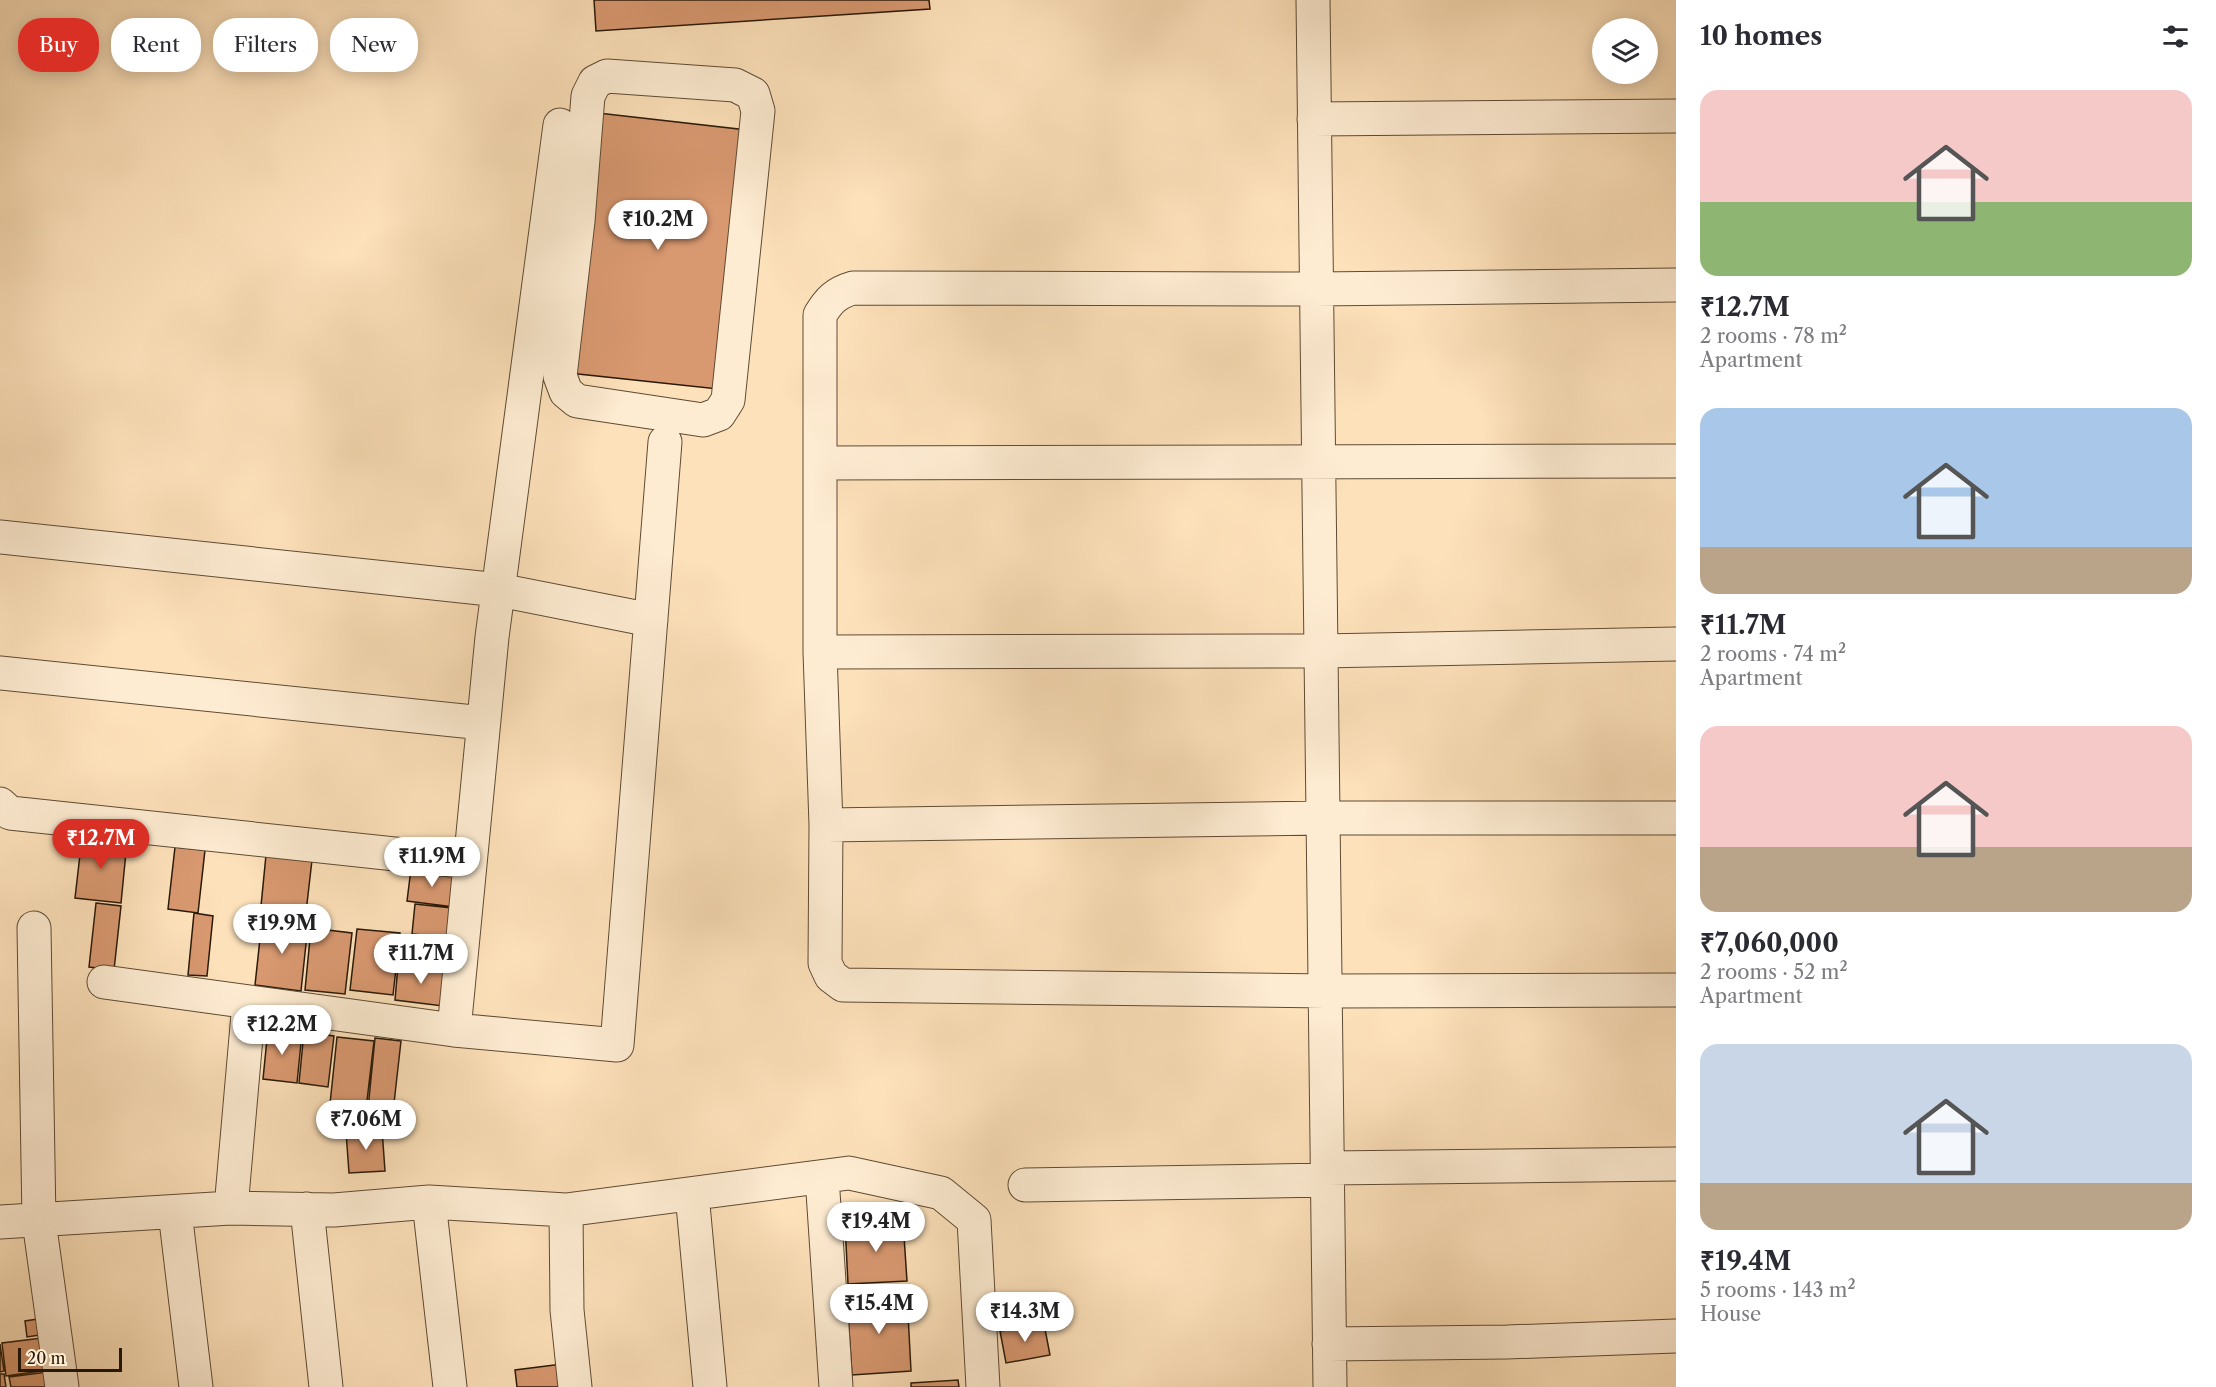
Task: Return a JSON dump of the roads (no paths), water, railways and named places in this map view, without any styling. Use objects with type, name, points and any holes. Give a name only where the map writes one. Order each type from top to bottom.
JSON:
[{"type":"street","points":[[1313,0],[1330,1387]]},
{"type":"street","points":[[454,1030],[483,723],[537,296],[563,220],[588,96],[595,82],[607,76],[735,85],[753,94],[758,111],[728,400],[719,414],[703,420],[577,401],[566,392],[560,376],[569,303],[563,220],[560,126]]},
{"type":"street","points":[[1314,119],[1676,116]]},
{"type":"street","points":[[1676,285],[1316,289],[854,288],[830,299],[820,315],[820,652],[826,825],[825,963],[831,976],[843,985],[1326,991],[1676,990]]},
{"type":"street","points":[[537,296],[569,303]]},
{"type":"street","points":[[104,982],[454,1030],[617,1045],[665,442]]},
{"type":"street","points":[[821,463],[1676,461]]},
{"type":"street","points":[[0,537],[499,590],[651,620]]},
{"type":"street","points":[[820,652],[1322,651],[1676,644]]},
{"type":"street","points":[[0,673],[483,723]]},
{"type":"street","points":[[0,804],[10,813],[470,862]]},
{"type":"street","points":[[826,825],[1324,818],[1676,818]]},
{"type":"street","points":[[34,928],[39,1221],[62,1387]]},
{"type":"street","points":[[231,1208],[249,1003]]},
{"type":"street","points":[[1025,1185],[1676,1164]]},
{"type":"street","points":[[0,1222],[231,1208],[334,1210],[429,1202],[566,1210],[849,1173],[941,1193],[974,1220],[983,1387]]},
{"type":"street","points":[[822,1177],[836,1387]]},
{"type":"street","points":[[692,1194],[710,1387]]},
{"type":"street","points":[[429,1202],[450,1387]]},
{"type":"street","points":[[307,1209],[326,1387]]},
{"type":"street","points":[[566,1210],[567,1310],[574,1387]]},
{"type":"street","points":[[174,1212],[196,1387]]},
{"type":"street","points":[[1329,1344],[1507,1342],[1676,1336]]}]
